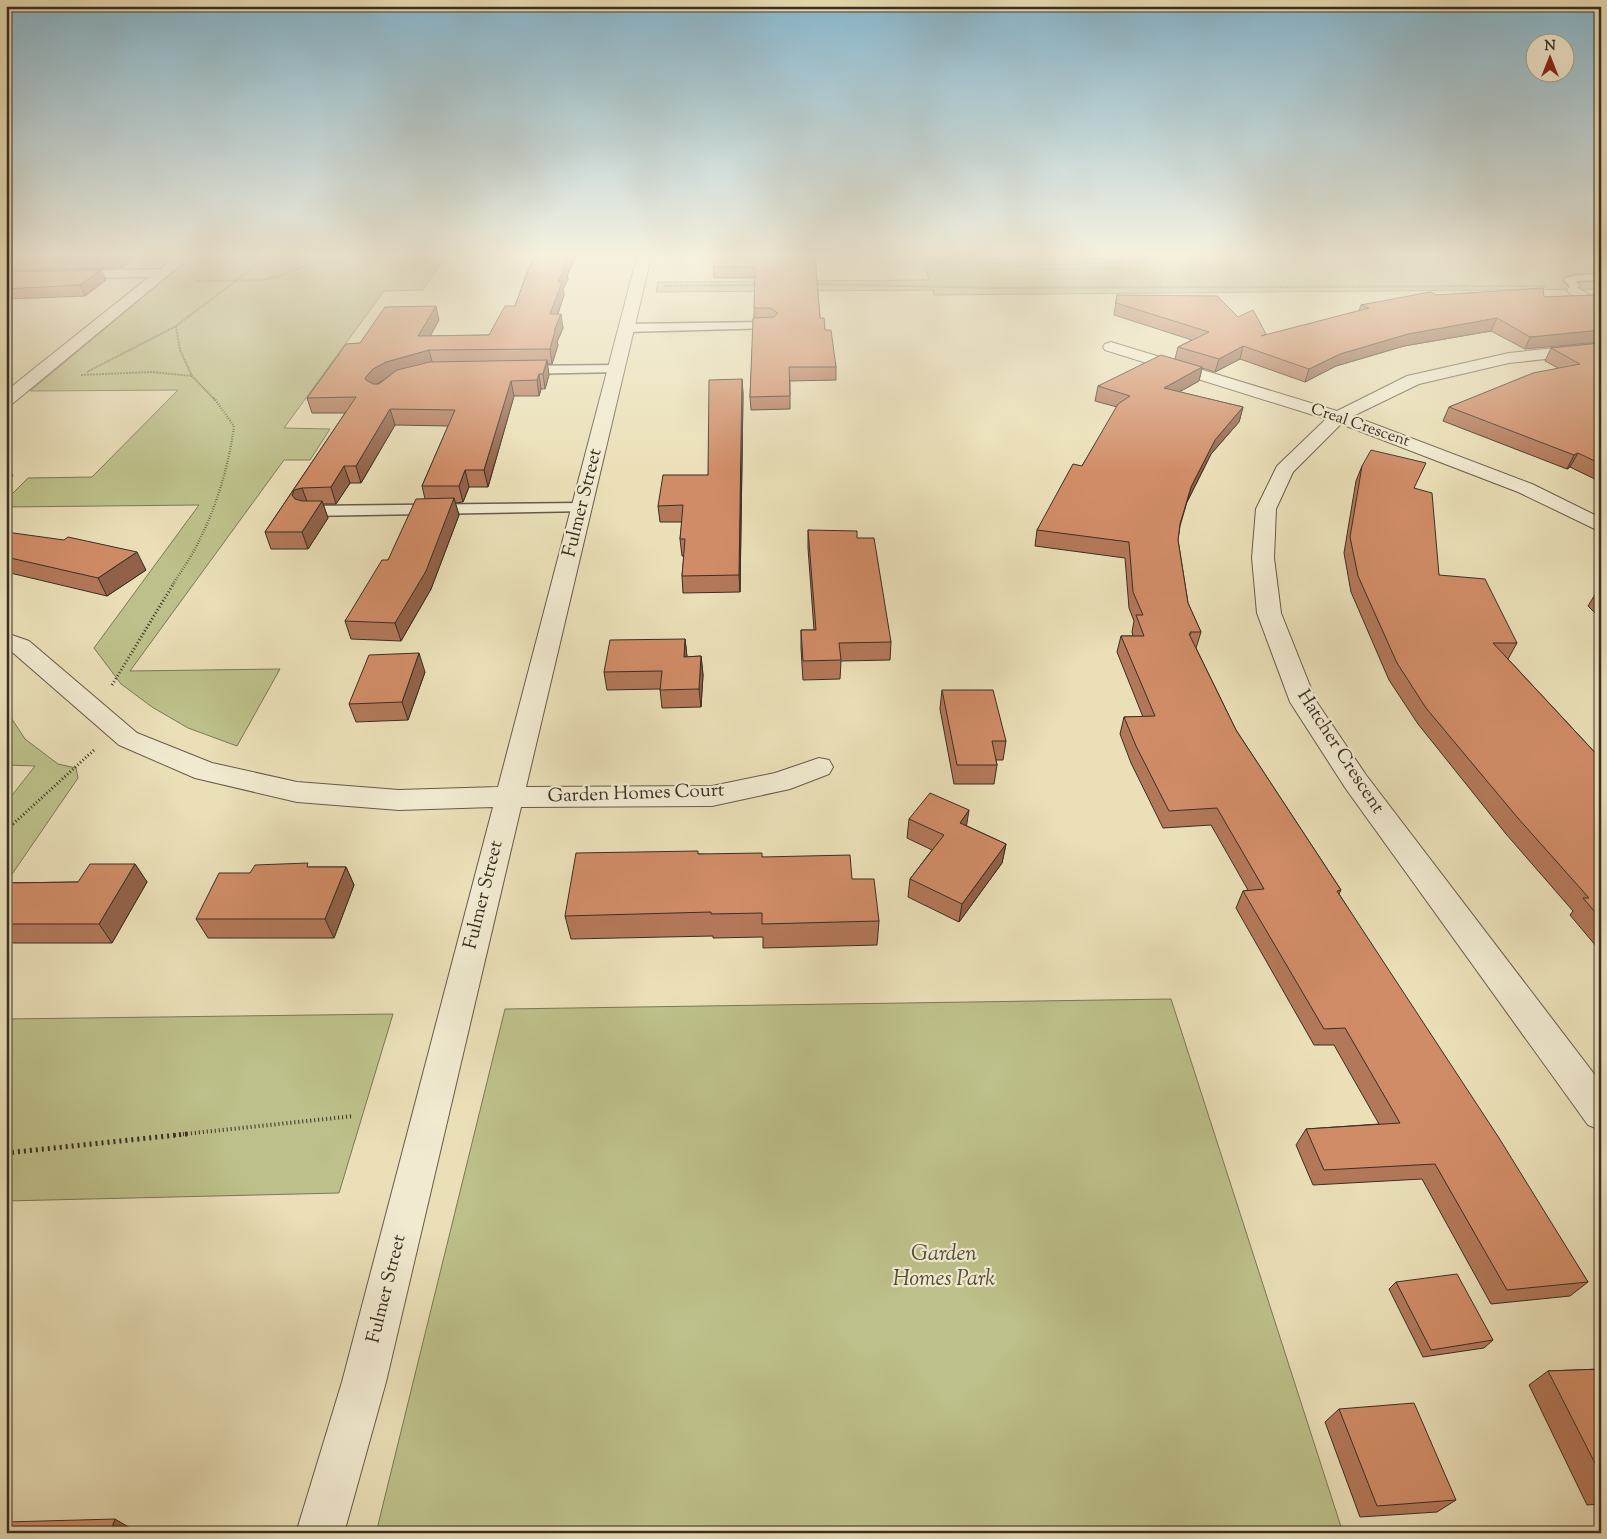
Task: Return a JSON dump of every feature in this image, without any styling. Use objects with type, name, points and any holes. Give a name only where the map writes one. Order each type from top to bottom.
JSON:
[{"type":"street","points":[[6,400],[94,329]]},
{"type":"street","name":"Fulmer Street","points":[[320,1533],[364,1382],[626,329]]},
{"type":"street","name":"Creal Crescent","points":[[1111,347],[1338,417],[1525,488],[1601,526]]},
{"type":"street","name":"Hatcher Crescent","points":[[1601,348],[1509,358],[1413,380],[1338,417],[1284,470],[1266,509],[1263,558],[1269,614],[1303,702],[1356,782],[1601,1114]]},
{"type":"street","name":"Garden Homes Court","points":[[6,640],[20,646],[128,739],[204,771],[297,792],[399,800],[509,797],[712,796],[780,782],[819,767]]},
{"type":"lane","points":[[503,370],[616,369]]},
{"type":"lane","points":[[308,511],[582,508]]},
{"type":"path","points":[[170,329],[80,375],[152,372],[192,376]]},
{"type":"path","points":[[114,683],[199,542],[219,491],[231,450],[234,426],[215,399],[192,376],[180,350],[176,329]]},
{"type":"path","points":[[6,830],[76,768]]},
{"type":"path","points":[[6,1153],[354,1116]]},
{"type":"green space","points":[[105,329],[356,329],[284,428],[330,429],[310,460],[284,460],[130,671],[280,669],[237,746],[188,728],[152,707],[121,684],[94,648],[199,505],[6,507],[6,500],[28,478],[92,477],[178,390],[30,391]]},
{"type":"green space","points":[[8,713],[25,739],[58,764],[76,768],[78,778],[6,883],[6,803],[35,766],[6,765],[6,715]]},
{"type":"green space","name":"Garden Homes Park","points":[[1171,999],[1343,1533],[376,1533],[505,1009]]},
{"type":"green space","points":[[393,1014],[339,1193],[6,1201],[6,1019]]},
{"type":"building","points":[[370,329],[422,329],[418,336],[489,335],[492,329],[555,329],[550,349],[429,350],[386,362],[373,369],[365,378],[373,384],[379,384],[397,370],[430,362],[547,360],[543,374],[539,374],[537,380],[511,381],[484,470],[465,470],[459,486],[422,486],[455,410],[390,409],[356,466],[344,466],[331,487],[294,490],[292,495],[295,499],[322,501],[302,532],[265,532],[356,397],[307,398],[346,344],[360,343]]},
{"type":"building","points":[[753,329],[831,330],[836,367],[789,367],[790,396],[750,397]]},
{"type":"building","points":[[1199,329],[1263,329],[1266,334],[1261,336],[1289,329],[1437,329],[1408,334],[1340,354],[1309,369],[1243,346],[1219,359],[1178,347],[1209,332]]},
{"type":"building","points":[[1516,329],[1601,329],[1601,330],[1530,337]]},
{"type":"building","points":[[1601,343],[1601,464],[1578,453],[1574,455],[1449,407],[1533,373],[1580,364],[1551,348]]},
{"type":"building","points":[[1161,355],[1202,367],[1164,388],[1243,407],[1215,440],[1191,487],[1180,524],[1178,540],[1188,603],[1201,632],[1190,632],[1191,634],[1189,634],[1236,730],[1341,890],[1337,891],[1499,1138],[1588,1282],[1507,1290],[1435,1164],[1324,1170],[1306,1129],[1400,1123],[1345,1028],[1324,1029],[1243,891],[1264,889],[1217,808],[1169,811],[1136,746],[1124,717],[1155,716],[1121,636],[1144,636],[1136,615],[1143,615],[1133,592],[1129,542],[1037,530],[1073,464],[1082,466],[1118,404],[1130,396],[1098,386]]},
{"type":"building","points":[[742,379],[739,575],[682,576],[685,539],[680,539],[683,505],[658,506],[663,475],[708,475],[709,380]]},
{"type":"building","points":[[1371,450],[1426,463],[1414,488],[1432,493],[1439,575],[1485,579],[1517,643],[1493,643],[1601,759],[1601,919],[1583,898],[1589,898],[1517,817],[1426,708],[1397,663],[1358,576],[1350,537],[1362,466]]},
{"type":"building","points":[[454,498],[426,571],[395,623],[345,621],[382,560],[388,560],[416,499]]},
{"type":"building","points":[[808,530],[857,531],[857,538],[874,538],[891,642],[839,643],[841,660],[803,661],[801,630],[816,630]]},
{"type":"building","points":[[6,532],[64,540],[68,537],[137,552],[98,578],[6,557]]},
{"type":"building","points":[[685,639],[684,657],[701,656],[699,689],[660,690],[662,671],[604,672],[610,640]]},
{"type":"building","points":[[419,653],[402,702],[349,704],[369,655]]},
{"type":"building","points":[[942,690],[993,690],[1006,741],[992,741],[997,765],[957,765]]},
{"type":"building","points":[[930,793],[969,810],[960,823],[1006,844],[962,904],[910,879],[944,835],[909,819]]},
{"type":"building","points":[[698,851],[698,854],[762,853],[762,857],[850,855],[852,879],[874,879],[879,921],[762,924],[762,913],[711,914],[711,912],[565,916],[576,853]]},
{"type":"building","points":[[308,863],[307,867],[346,867],[325,919],[196,919],[219,873],[250,873],[255,865]]},
{"type":"building","points":[[90,864],[135,864],[99,924],[6,924],[6,883],[78,882]]},
{"type":"building","points":[[1457,1274],[1493,1340],[1431,1350],[1396,1282]]},
{"type":"building","points":[[1601,1369],[1601,1475],[1548,1371]]},
{"type":"building","points":[[1414,1403],[1456,1500],[1377,1506],[1339,1409]]},
{"type":"building","points":[[115,1519],[110,1533],[6,1533],[6,1522]]}]
